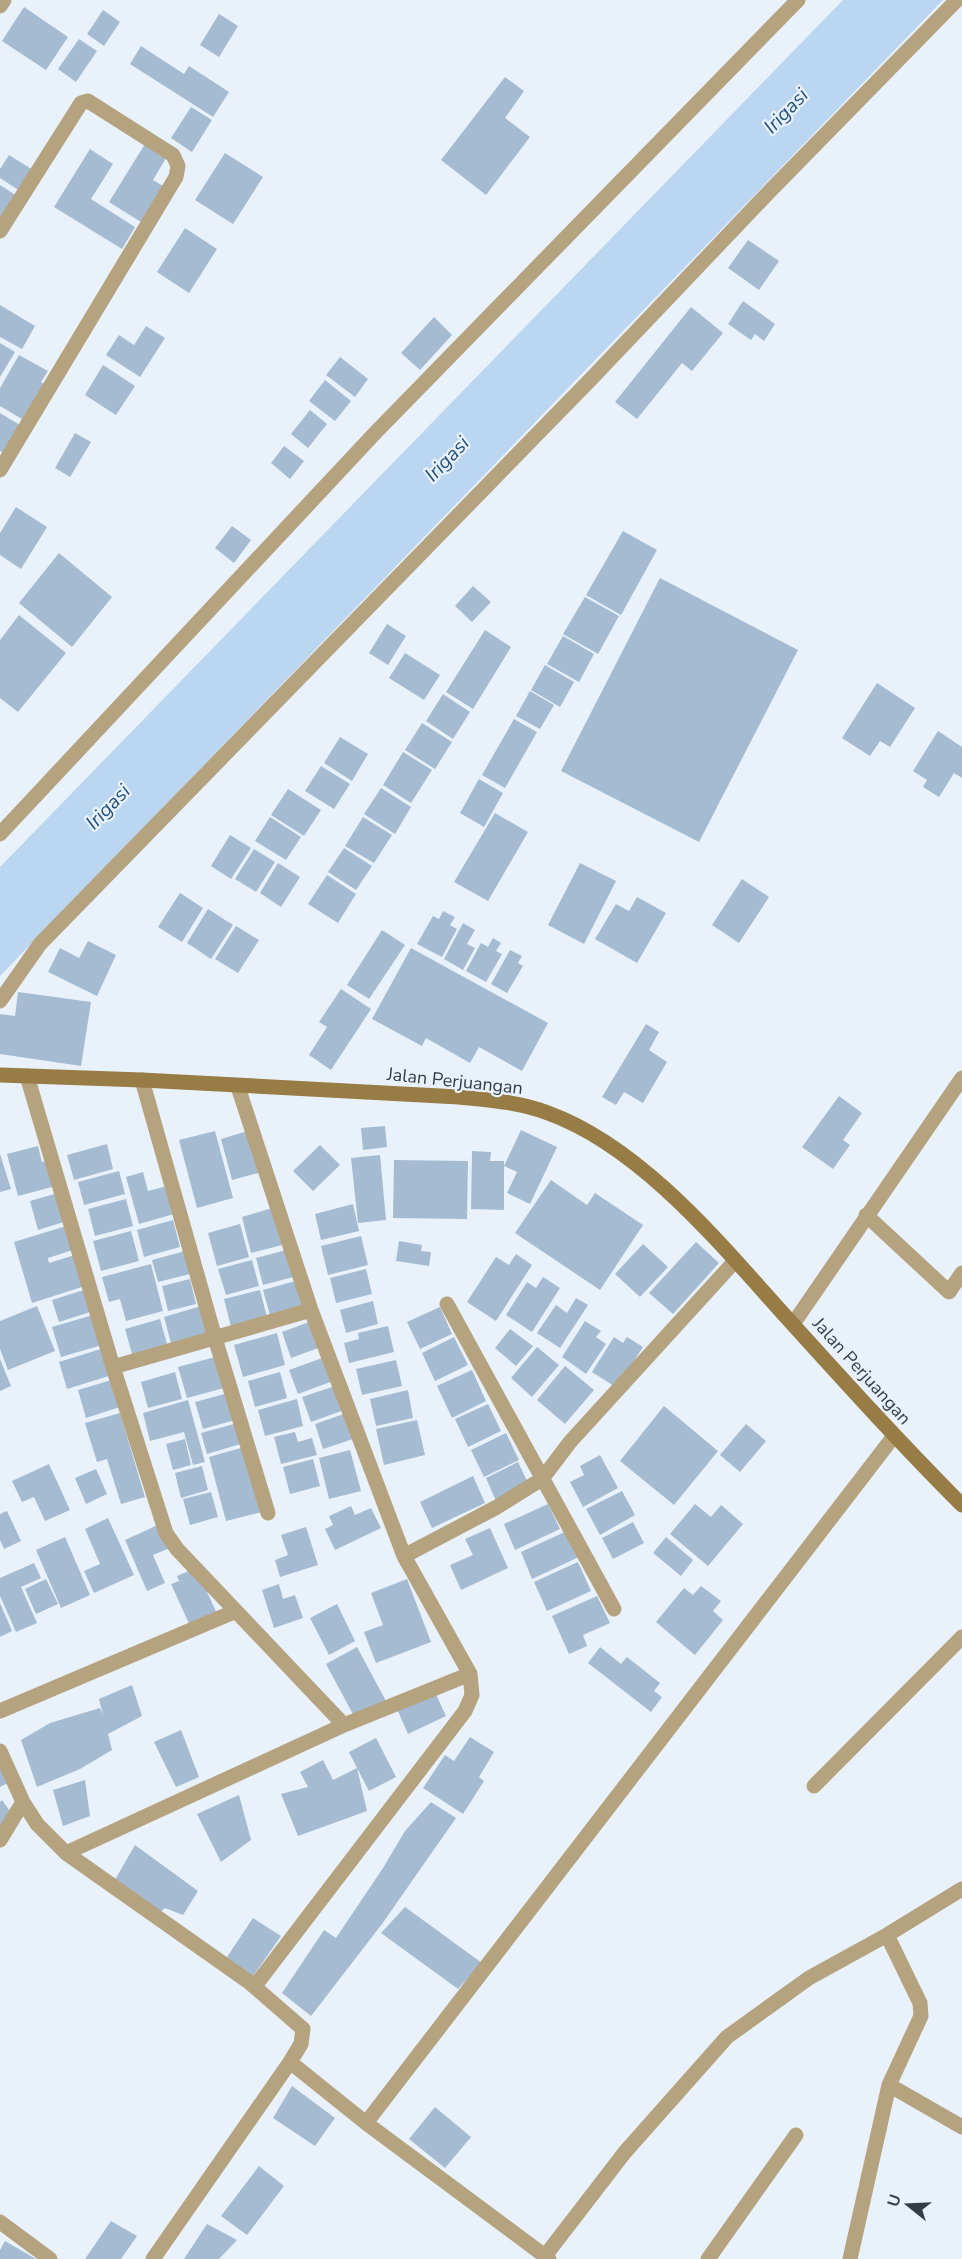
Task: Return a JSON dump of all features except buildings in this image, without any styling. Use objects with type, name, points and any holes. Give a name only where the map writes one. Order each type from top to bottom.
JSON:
[{"type":"main road","name":"Jalan Perjuangan","points":[[0,1075],[142,1080],[459,1097],[502,1102],[548,1112],[613,1146],[695,1216],[894,1436],[962,1505]]},
{"type":"street","points":[[0,6],[4,0]]},
{"type":"street","points":[[0,834],[376,432],[798,0]]},
{"type":"street","points":[[0,1001],[40,944],[591,380],[760,201],[957,0]]},
{"type":"street","points":[[0,231],[81,103],[88,101],[173,155],[178,166],[176,177],[0,470]]},
{"type":"street","points":[[27,1076],[113,1367],[166,1533],[177,1549],[344,1725]]},
{"type":"street","points":[[793,1324],[962,1078]]},
{"type":"street","points":[[142,1080],[215,1338],[268,1513]]},
{"type":"street","points":[[238,1086],[311,1310],[404,1556],[470,1674],[472,1695],[465,1711],[255,1986]]},
{"type":"street","points":[[866,1215],[949,1292],[962,1273]]},
{"type":"street","points":[[404,1556],[497,1507],[542,1479],[570,1442],[735,1261]]},
{"type":"street","points":[[447,1304],[614,1609]]},
{"type":"street","points":[[113,1367],[311,1310]]},
{"type":"street","points":[[366,2123],[894,1436]]},
{"type":"street","points":[[0,1711],[236,1611]]},
{"type":"street","points":[[814,1786],[962,1637]]},
{"type":"street","points":[[66,1853],[344,1725],[470,1674]]},
{"type":"street","points":[[0,1751],[23,1802],[37,1824],[66,1853],[255,1986],[303,2029],[301,2044],[290,2062],[153,2259]]},
{"type":"street","points":[[0,1840],[23,1802]]},
{"type":"street","points":[[290,2062],[366,2123],[547,2258],[625,2152],[727,2037],[809,1978],[887,1935],[962,1889]]},
{"type":"street","points":[[850,2259],[889,2085],[921,2016],[920,2003],[887,1935]]},
{"type":"street","points":[[889,2085],[962,2127]]},
{"type":"street","points":[[708,2259],[796,2135]]},
{"type":"street","points":[[0,2222],[50,2259]]},
{"type":"water","name":"Irigasi","points":[[843,0],[943,0],[0,976],[0,867]]}]
